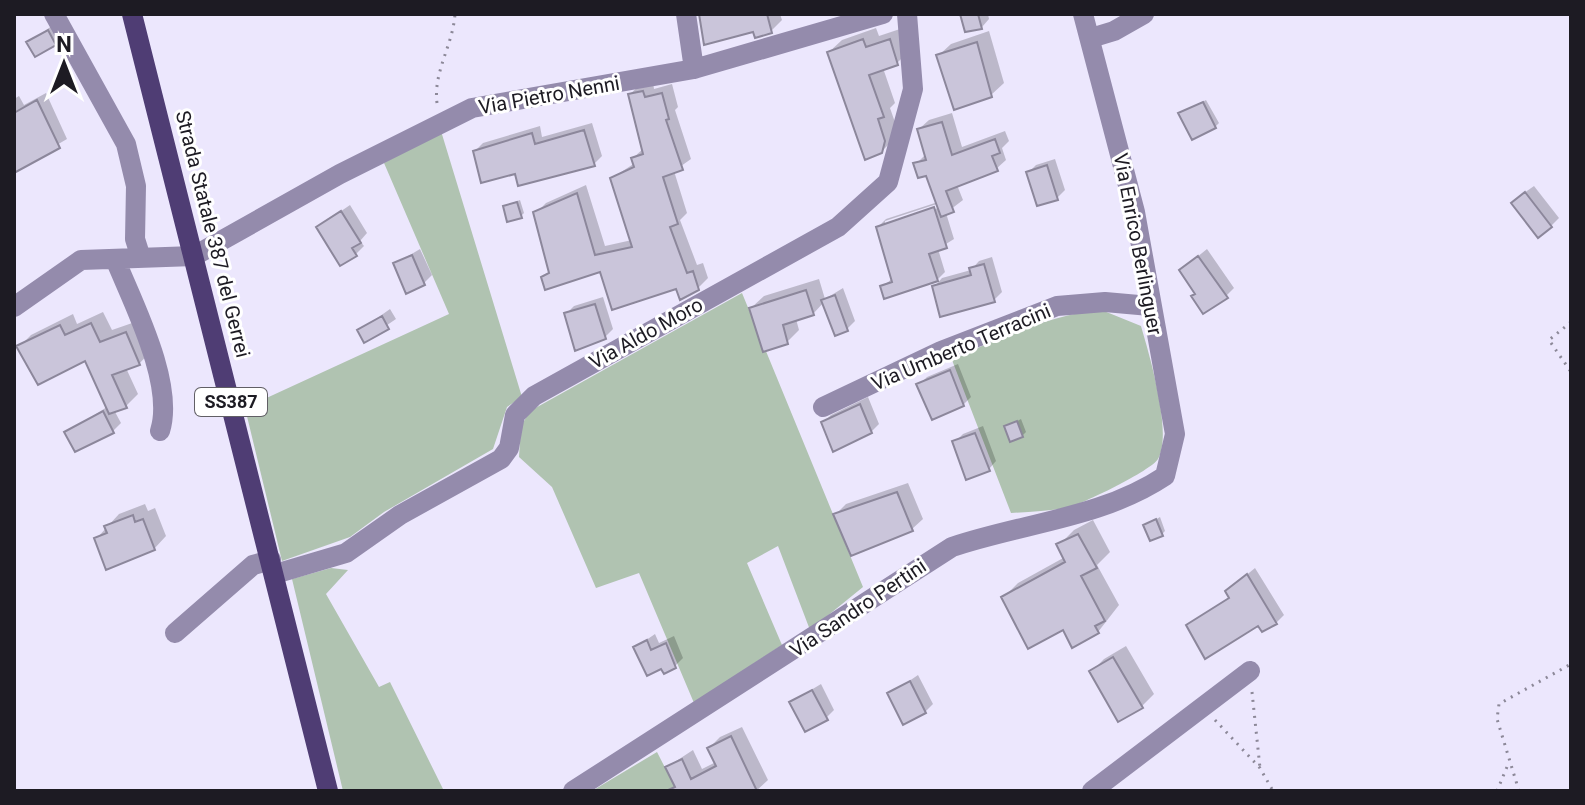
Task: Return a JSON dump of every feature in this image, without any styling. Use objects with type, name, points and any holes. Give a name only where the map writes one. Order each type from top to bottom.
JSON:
[{"type":"main road","name":"Strada Statale 387 del Gerrei","points":[[132,14],[328,791]]},
{"type":"street","points":[[54,14],[126,144],[136,186],[135,239],[141,258]]},
{"type":"street","points":[[686,14],[694,69]]},
{"type":"street","name":"Via Pietro Nenni","points":[[194,256],[440,122],[472,108],[694,69],[883,14]]},
{"type":"street","name":"Via Aldo Moro","points":[[175,633],[253,565],[273,567],[346,553],[400,515],[501,459],[509,448],[515,415],[534,396],[838,227],[888,182],[913,89],[907,14]]},
{"type":"street","name":"Via Enrico Berlinguer","points":[[1083,14],[1135,212],[1175,434],[1165,476]]},
{"type":"street","points":[[1091,38],[1114,31],[1144,14]]},
{"type":"street","points":[[14,307],[81,260],[194,256]]},
{"type":"street","points":[[115,259],[161,386],[164,417],[160,431]]},
{"type":"street","name":"Via Umberto Terracini","points":[[823,407],[941,351],[1057,306],[1105,302],[1150,306]]},
{"type":"street","name":"Via Sandro Pertini","points":[[573,791],[952,547],[997,532],[1097,509],[1139,494],[1165,476]]},
{"type":"street","points":[[1092,791],[1250,671]]},
{"type":"path","points":[[440,122],[436,83],[454,30],[455,14]]},
{"type":"path","points":[[1571,322],[1549,340],[1571,372]]},
{"type":"path","points":[[1519,791],[1497,719],[1499,704],[1571,664]]},
{"type":"path","points":[[1250,671],[1260,768]]},
{"type":"path","points":[[1203,708],[1260,768],[1273,791]]},
{"type":"path","points":[[1497,791],[1509,762]]},
{"type":"green space","points":[[441,131],[522,397],[507,407],[493,449],[384,512],[350,537],[282,561],[245,408],[449,314],[384,163]]},
{"type":"green space","points":[[742,293],[863,587],[810,630],[778,546],[747,563],[782,645],[694,703],[639,573],[596,588],[552,487],[519,457],[521,426],[530,411]]},
{"type":"green space","points":[[1099,309],[1141,326],[1161,413],[1162,447],[1158,459],[1130,479],[1066,508],[1011,513],[952,360],[1024,329]]},
{"type":"green space","points":[[331,568],[348,570],[326,594],[379,687],[390,682],[444,791],[343,791],[292,579]]},
{"type":"green space","points":[[657,752],[677,791],[592,791]]},
{"type":"building","points":[[699,14],[767,14],[772,33],[755,38],[753,32],[704,45]]},
{"type":"building","points":[[960,14],[978,14],[982,29],[965,32]]},
{"type":"building","points":[[48,30],[56,45],[35,57],[26,42]]},
{"type":"building","points":[[863,39],[866,47],[890,39],[898,65],[869,75],[884,117],[878,119],[885,141],[882,153],[865,160],[827,52]]},
{"type":"building","points":[[977,42],[992,97],[954,110],[936,55]]},
{"type":"building","points":[[643,91],[645,97],[662,93],[669,119],[666,120],[683,170],[663,177],[678,224],[670,227],[687,273],[693,271],[699,290],[680,300],[676,289],[612,310],[600,272],[545,290],[541,277],[549,273],[533,212],[577,193],[595,255],[632,247],[610,178],[634,167],[631,158],[643,154],[628,94]]},
{"type":"building","points":[[37,100],[60,148],[14,173],[14,113]]},
{"type":"building","points":[[1203,102],[1216,128],[1192,140],[1178,113]]},
{"type":"building","points":[[942,122],[952,155],[995,139],[1000,153],[992,156],[998,171],[946,191],[954,212],[941,217],[926,176],[918,178],[913,163],[926,160],[917,129]]},
{"type":"building","points":[[584,130],[595,166],[518,186],[515,174],[481,183],[473,151],[532,133],[535,144]]},
{"type":"building","points":[[1047,165],[1058,200],[1037,206],[1026,172]]},
{"type":"building","points":[[1525,192],[1552,227],[1538,238],[1511,203]]},
{"type":"building","points":[[517,202],[522,218],[507,222],[503,206]]},
{"type":"building","points":[[934,207],[947,248],[929,254],[938,281],[884,299],[880,286],[892,282],[876,227]]},
{"type":"building","points":[[341,211],[361,243],[352,248],[357,256],[340,266],[316,227]]},
{"type":"building","points":[[412,255],[425,285],[406,294],[393,263]]},
{"type":"building","points":[[1198,256],[1228,298],[1203,314],[1191,296],[1195,294],[1179,270]]},
{"type":"building","points":[[984,264],[995,302],[940,317],[932,286],[971,275],[969,268]]},
{"type":"building","points":[[806,290],[814,315],[783,325],[788,344],[763,352],[749,308]]},
{"type":"building","points":[[835,295],[848,331],[835,336],[821,300]]},
{"type":"building","points":[[595,304],[606,339],[575,351],[564,313]]},
{"type":"building","points":[[382,316],[389,329],[364,343],[357,330]]},
{"type":"building","points":[[91,323],[100,342],[126,332],[140,365],[112,375],[127,408],[109,414],[85,361],[38,385],[16,346],[60,325],[65,335]]},
{"type":"building","points":[[950,370],[964,406],[932,420],[916,384]]},
{"type":"building","points":[[860,404],[872,433],[833,452],[821,422]]},
{"type":"building","points":[[103,411],[114,433],[75,452],[64,432]]},
{"type":"building","points":[[1017,421],[1023,437],[1010,442],[1004,426]]},
{"type":"building","points":[[975,433],[990,471],[966,480],[952,441]]},
{"type":"building","points":[[897,492],[913,531],[851,556],[833,514]]},
{"type":"building","points":[[133,515],[135,522],[143,519],[155,550],[106,570],[94,538],[107,533],[104,526]]},
{"type":"building","points":[[1156,519],[1163,536],[1150,541],[1143,525]]},
{"type":"building","points":[[1078,534],[1097,568],[1081,576],[1105,621],[1095,626],[1099,633],[1072,648],[1063,630],[1028,649],[1001,597],[1065,562],[1056,544]]},
{"type":"building","points":[[1247,574],[1277,624],[1262,632],[1258,626],[1205,659],[1186,625],[1229,598],[1225,591]]},
{"type":"building","points":[[647,640],[651,650],[666,643],[676,668],[664,674],[661,669],[647,676],[633,647]]},
{"type":"building","points":[[1113,657],[1143,708],[1118,722],[1089,671]]},
{"type":"building","points":[[910,681],[926,713],[903,725],[887,693]]},
{"type":"building","points":[[812,690],[828,720],[805,732],[789,702]]},
{"type":"building","points":[[731,736],[757,791],[666,791],[675,787],[665,767],[682,759],[691,779],[716,766],[707,748]]}]
